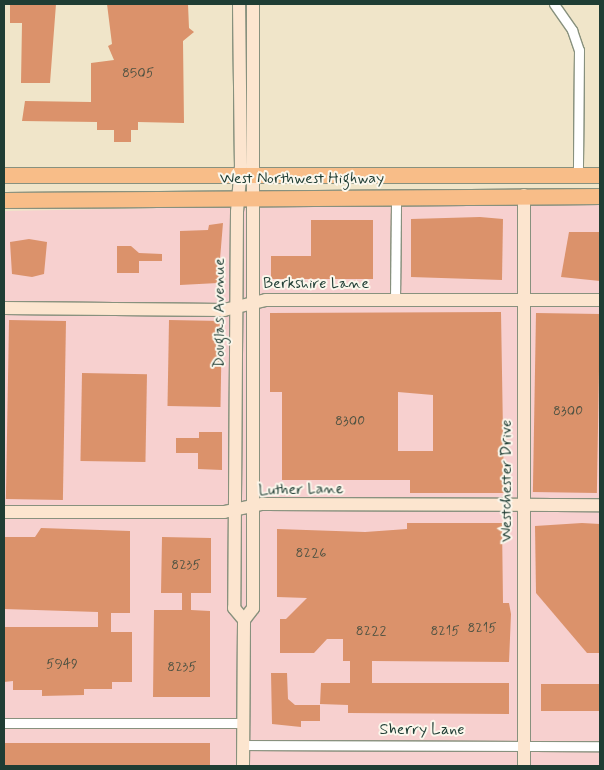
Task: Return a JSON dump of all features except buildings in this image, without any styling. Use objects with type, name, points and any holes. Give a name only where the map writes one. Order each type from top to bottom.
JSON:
[{"type":"main road","name":"West Northwest Highway","points":[[4,175],[600,175]]},
{"type":"main road","points":[[197,176],[197,197]]},
{"type":"main road","points":[[524,195],[537,185],[600,185]]},
{"type":"main road","name":"West Northwest Highway","points":[[4,200],[254,196],[600,196]]},
{"type":"street","name":"Douglas Avenue","points":[[239,4],[247,176],[254,196],[255,300],[253,608],[244,620],[243,766]]},
{"type":"street","name":"Douglas Avenue","points":[[244,620],[234,608],[236,309],[238,197],[247,176],[253,4]]},
{"type":"street","points":[[554,4],[572,30],[578,50],[578,175]]},
{"type":"street","name":"Westchester Drive","points":[[524,195],[524,766]]},
{"type":"street","points":[[395,300],[396,196]]},
{"type":"street","name":"Berkshire Lane","points":[[4,308],[236,309],[255,300],[600,300]]},
{"type":"street","points":[[236,377],[254,377]]},
{"type":"street","points":[[235,401],[254,401]]},
{"type":"street","name":"Luther Lane","points":[[4,512],[234,510],[253,507],[600,506]]},
{"type":"street","points":[[4,723],[244,723]]},
{"type":"street","name":"Sherry Lane","points":[[244,746],[600,746]]},
{"type":"shaded area","points":[[376,204],[600,205],[600,766],[4,766],[4,211]]}]
